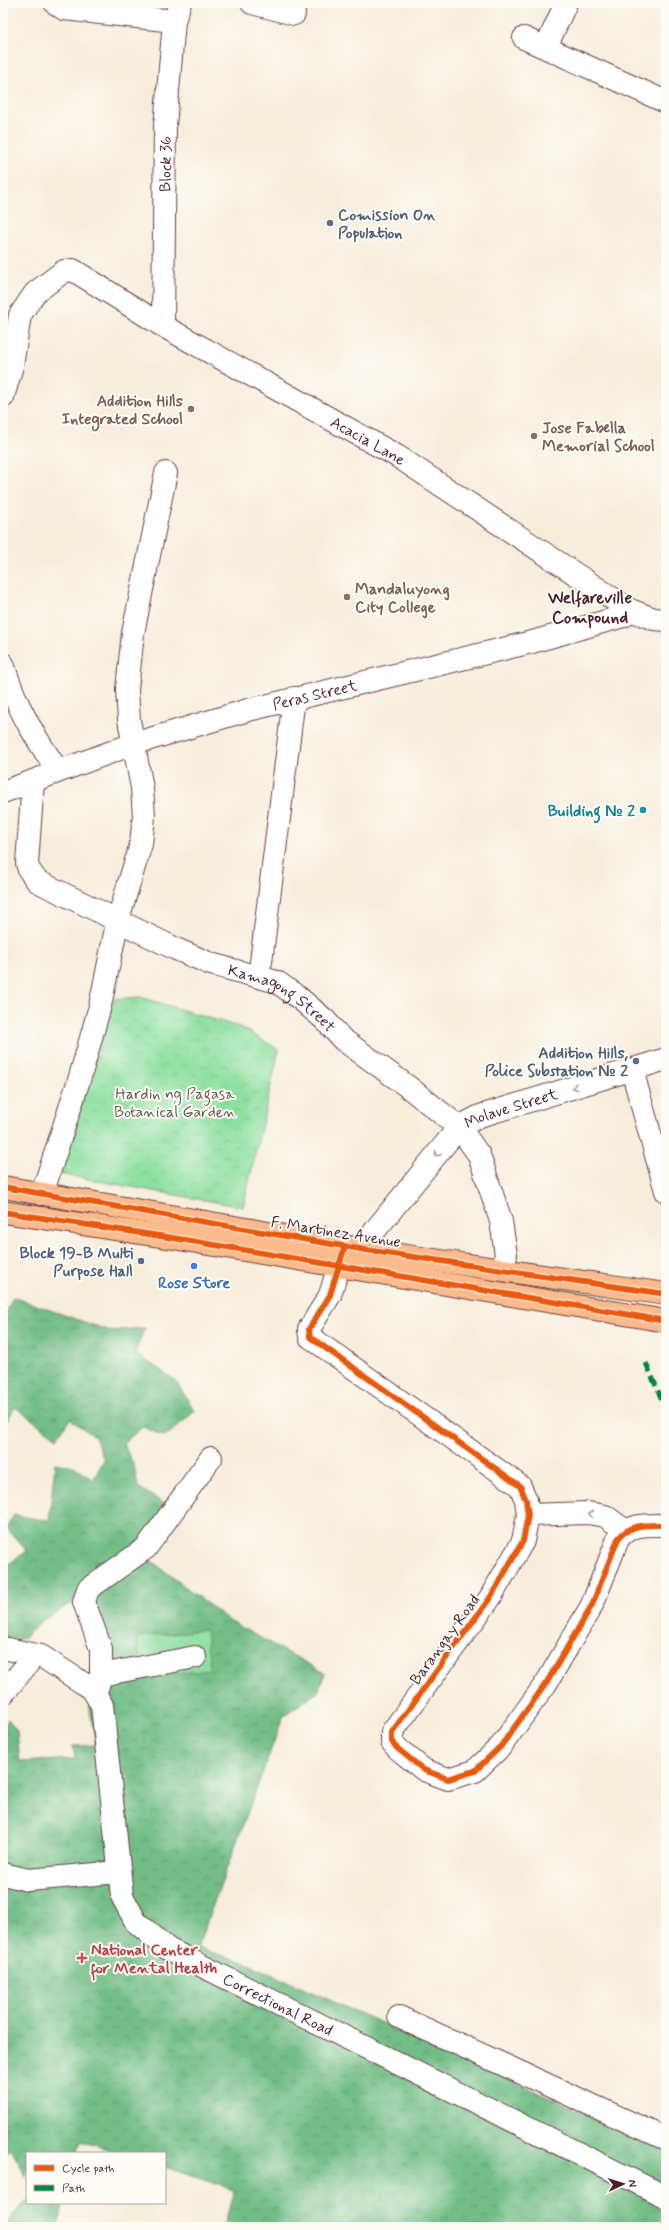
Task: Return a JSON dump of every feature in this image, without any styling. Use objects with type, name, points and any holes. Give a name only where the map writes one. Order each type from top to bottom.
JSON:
[{"type":"main road","name":"F. Martinez Avenue","points":[[3,1188],[366,1250],[666,1294]]},
{"type":"main road","points":[[48,1195],[49,1219]]},
{"type":"main road","points":[[3,1212],[666,1321]]},
{"type":"street","points":[[55,3],[64,9],[177,12]]},
{"type":"street","points":[[252,3],[294,14]]},
{"type":"street","points":[[546,47],[566,3]]},
{"type":"street","name":"Block 36","points":[[164,326],[165,126],[177,12]]},
{"type":"street","points":[[524,38],[666,102]]},
{"type":"street","name":"Acacia Lane","points":[[12,313],[64,271],[73,270],[164,326],[397,456],[630,610],[654,619],[666,620]]},
{"type":"street","points":[[3,397],[12,366],[12,313]]},
{"type":"street","points":[[48,1195],[100,1006],[118,919],[141,844],[144,816],[142,788],[133,744],[127,689],[133,633],[166,473]]},
{"type":"street","name":"Peras Street","points":[[3,792],[34,782],[58,771],[133,744],[248,710],[532,642],[624,616],[630,610]]},
{"type":"street","points":[[3,664],[10,688],[23,718],[58,771]]},
{"type":"street","points":[[261,962],[294,698]]},
{"type":"street","name":"Kamagong Street","points":[[34,782],[27,863],[32,876],[37,881],[118,919],[176,949],[211,964],[277,982],[298,996],[325,1020],[342,1039],[407,1086],[459,1127],[479,1155],[501,1221],[506,1255],[503,1270]]},
{"type":"street","name":"Molave Street","points":[[366,1250],[368,1239],[459,1127],[480,1116],[666,1059]]},
{"type":"street","points":[[632,1070],[666,1191]]},
{"type":"street","name":"Barangay Road","points":[[345,1246],[330,1295],[309,1329],[310,1337],[520,1486],[526,1500],[528,1515],[523,1541],[490,1598],[392,1732],[392,1742],[398,1749],[424,1770],[448,1779],[475,1771],[501,1746],[547,1682],[589,1612],[618,1539],[626,1531]]},
{"type":"street","points":[[99,1685],[101,1649],[84,1602],[84,1596],[88,1589],[146,1548],[211,1458]]},
{"type":"street","points":[[528,1515],[588,1513],[605,1516],[626,1531],[641,1525],[666,1525]]},
{"type":"street","points":[[3,1648],[41,1656],[99,1685],[195,1657]]},
{"type":"street","points":[[3,1694],[35,1655]]},
{"type":"street","name":"Correctional Road","points":[[99,1685],[105,1726],[122,1896],[136,1922],[168,1949],[666,2197]]},
{"type":"street","points":[[3,1874],[28,1880],[119,1872]]},
{"type":"street","points":[[399,2016],[666,2140]]},
{"type":"green space","name":"Hardin ng Pagasa Botanical Garden","points":[[140,997],[242,1028],[279,1050],[243,1207],[59,1174],[114,999]]},
{"type":"green space","points":[[13,1297],[110,1331],[145,1328],[135,1353],[175,1380],[195,1411],[165,1437],[143,1427],[123,1443],[134,1466],[138,1487],[168,1506],[149,1559],[231,1622],[325,1673],[318,1692],[284,1715],[197,1948],[244,1962],[666,2149],[666,2227],[224,2227],[234,2190],[166,2167],[166,2152],[117,2152],[81,2141],[77,2152],[26,2152],[26,2176],[11,2149],[3,2155],[3,1724],[8,1719],[17,1731],[20,1762],[75,1759],[73,1746],[96,1745],[87,1693],[95,1647],[74,1602],[43,1620],[23,1639],[3,1640],[3,1604],[7,1565],[27,1551],[6,1528],[14,1515],[49,1521],[55,1463],[74,1466],[93,1480],[104,1460],[95,1437],[70,1419],[57,1438],[15,1407],[3,1428],[3,1319]]},
{"type":"green space","points":[[206,1630],[210,1670],[142,1677],[137,1637]]},
{"type":"green space","points":[[26,2201],[26,2204],[64,2204],[57,2227],[4,2227]]},
{"type":"marked path","points":[[646,1363],[666,1409]]},
{"type":"cycle path","points":[[3,1187],[366,1250],[666,1294]]},
{"type":"cycle path","points":[[3,1212],[173,1238],[666,1321]]},
{"type":"cycle path","points":[[345,1246],[330,1295],[309,1329],[310,1337],[520,1486],[526,1500],[528,1515],[523,1541],[490,1598],[392,1732],[392,1742],[398,1749],[424,1770],[448,1779],[475,1771],[501,1746],[547,1682],[592,1605],[618,1539],[628,1530],[640,1526],[666,1525]]},
{"type":"place","name":"Comission On Population","points":[[330,223]]},
{"type":"place","name":"Addition Hills Integrated School","points":[[191,409]]},
{"type":"place","name":"Jose Fabella Memorial School","points":[[534,436]]},
{"type":"place","name":"Mandaluyong City College","points":[[347,597]]},
{"type":"place","name":"Building № 2","points":[[643,810]]},
{"type":"place","name":"Addition Hills, Police Substation № 2","points":[[636,1061]]},
{"type":"place","name":"Block 19-B Multi Purpose Hall","points":[[141,1261]]},
{"type":"place","name":"Rose Store","points":[[194,1266]]},
{"type":"place","name":"National Center for Mental Health","points":[[82,1958]]},
{"type":"district","name":"Welfareville Compound","points":[[590,607]]}]
